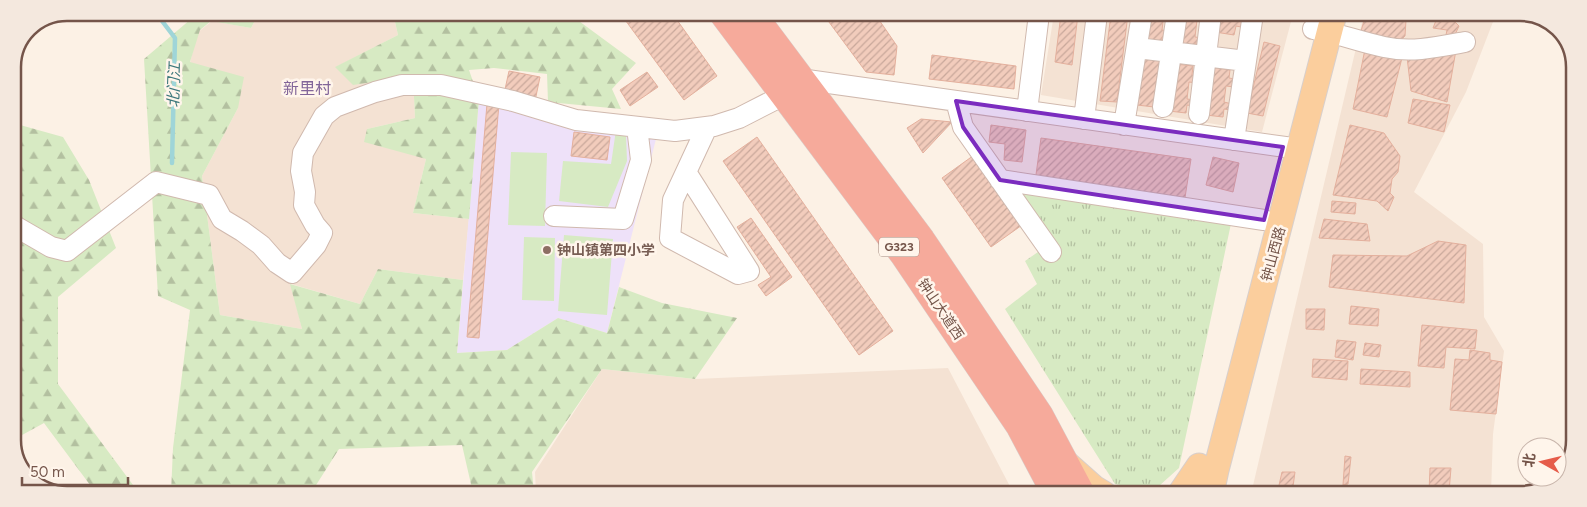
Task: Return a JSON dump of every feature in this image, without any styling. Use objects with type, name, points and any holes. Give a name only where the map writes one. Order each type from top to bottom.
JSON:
[{"type":"highway","name":"钟山大道西","points":[[730,21],[792,87],[921,240],[1039,415],[1077,486]]},
{"type":"highway","name":"钟山大道西","points":[[755,21],[792,87],[1020,426],[1052,486]]},
{"type":"main road","name":"钟山西路","points":[[1213,486],[1291,148],[1324,22]]},
{"type":"main road","name":"钟山西路","points":[[1196,486],[1264,220],[1291,148]]},
{"type":"main road","points":[[1063,460],[1092,486]]},
{"type":"main road","points":[[1186,486],[1200,466]]},
{"type":"street","points":[[1027,111],[1038,21]]},
{"type":"street","points":[[1084,119],[1096,21]]},
{"type":"street","points":[[1124,124],[1141,21]]},
{"type":"street","points":[[1163,107],[1176,21]]},
{"type":"street","points":[[1199,114],[1210,21]]},
{"type":"street","points":[[1234,140],[1252,21]]},
{"type":"street","points":[[1324,22],[1385,48],[1426,50],[1464,42]]},
{"type":"street","points":[[1137,48],[1246,61]]},
{"type":"street","points":[[21,230],[51,247],[66,250],[156,182],[209,195],[222,219],[261,245],[277,263],[292,272],[316,246],[322,233],[315,225],[304,205],[305,192],[302,171],[304,153],[324,116],[335,107],[375,92],[402,85],[441,85],[513,101],[576,120],[675,131],[706,127],[739,118],[792,87],[956,101],[1291,148]]},
{"type":"street","points":[[956,101],[963,127],[1051,252]]},
{"type":"street","points":[[554,216],[623,219],[641,160],[637,126]]},
{"type":"street","points":[[686,172],[749,272],[738,274],[670,238],[673,200],[706,127]]},
{"type":"street","points":[[1000,180],[1264,220]]},
{"type":"highlighted area","points":[[956,101],[1264,144],[1283,147],[1264,220],[1000,180],[963,127]]},
{"type":"shaded area","points":[[212,21],[251,28],[255,21],[395,21],[398,35],[336,67],[413,76],[415,118],[367,129],[426,159],[413,213],[469,219],[463,280],[378,269],[360,304],[291,284],[302,329],[220,315],[202,176],[238,108],[190,63],[197,33]]},
{"type":"shaded area","points":[[1053,21],[1291,21],[1262,132],[1041,95]]},
{"type":"shaded area","points":[[1362,21],[1493,21],[1466,92],[1414,192],[1483,244],[1484,317],[1504,351],[1493,434],[1491,486],[1253,486]]},
{"type":"shaded area","name":"钟山镇第四小学","points":[[479,99],[657,135],[607,333],[558,318],[507,350],[457,353]]},
{"type":"shaded area","points":[[948,368],[1010,486],[536,486],[535,472],[602,369],[695,379]]},
{"type":"green space","points":[[189,21],[211,21],[200,30],[190,62],[244,77],[238,108],[202,176],[220,315],[302,329],[290,284],[360,304],[378,269],[463,280],[457,353],[507,350],[558,318],[607,333],[619,287],[662,303],[737,318],[695,379],[602,369],[532,472],[533,486],[471,486],[462,445],[339,449],[315,486],[171,486],[173,448],[190,310],[158,296],[144,59]]},
{"type":"green space","points":[[211,21],[255,21],[251,28]]},
{"type":"green space","points":[[395,21],[579,21],[636,63],[612,89],[621,109],[548,102],[547,74],[494,68],[469,70],[479,99],[469,219],[413,213],[426,159],[364,142],[367,129],[415,118],[413,76],[353,85],[335,67],[398,35]]},
{"type":"green space","points":[[21,125],[63,137],[89,180],[116,248],[58,297],[58,384],[134,486],[91,486],[44,423],[21,436]]},
{"type":"green space","points":[[616,130],[626,135],[627,161],[608,207],[559,201],[563,161],[611,164]]},
{"type":"green space","points":[[511,152],[547,153],[545,226],[508,225]]},
{"type":"green space","points":[[1013,191],[1232,219],[1179,468],[1159,486],[1125,486],[1115,484],[1005,309],[1037,284],[1025,261],[1051,243]]},
{"type":"green space","points":[[564,235],[613,239],[607,315],[558,311]]},
{"type":"green space","points":[[524,237],[555,238],[554,301],[522,300]]},
{"type":"building","points":[[626,21],[678,21],[717,76],[684,100]]},
{"type":"building","points":[[828,21],[880,21],[897,46],[894,75],[866,72]]},
{"type":"building","points":[[1060,21],[1077,21],[1072,65],[1055,62]]},
{"type":"building","points":[[1110,21],[1127,21],[1117,102],[1100,101]]},
{"type":"building","points":[[1147,21],[1163,21],[1162,30],[1169,31],[1168,38],[1162,37],[1161,45],[1144,42]]},
{"type":"building","points":[[1181,21],[1197,21],[1195,37],[1203,38],[1202,44],[1195,43],[1194,51],[1177,49]]},
{"type":"building","points":[[1216,21],[1242,21],[1241,27],[1236,26],[1234,35],[1215,32]]},
{"type":"building","points":[[1364,21],[1406,21],[1405,36],[1398,47],[1361,31]]},
{"type":"building","points":[[1436,21],[1454,21],[1459,26],[1452,41],[1445,40],[1447,30],[1433,28]]},
{"type":"building","points":[[1264,42],[1280,46],[1263,116],[1247,113]]},
{"type":"building","points":[[1365,49],[1403,54],[1387,117],[1353,109]]},
{"type":"building","points":[[1456,50],[1447,102],[1411,91],[1407,57]]},
{"type":"building","points":[[932,55],[1016,66],[1014,89],[929,79]]},
{"type":"building","points":[[1144,57],[1161,60],[1165,77],[1157,76],[1155,93],[1163,94],[1154,107],[1137,105]]},
{"type":"building","points":[[1176,64],[1193,66],[1192,75],[1198,75],[1197,83],[1189,82],[1187,99],[1195,100],[1194,106],[1187,105],[1186,113],[1169,111]]},
{"type":"building","points":[[1213,67],[1230,70],[1229,78],[1235,79],[1234,87],[1226,86],[1224,102],[1232,104],[1231,110],[1224,109],[1223,117],[1206,115]]},
{"type":"building","points":[[509,71],[540,77],[535,101],[504,94]]},
{"type":"building","points":[[647,72],[658,87],[630,106],[620,90]]},
{"type":"building","points":[[1413,99],[1450,105],[1444,132],[1408,123]]},
{"type":"building","points":[[487,104],[499,104],[479,338],[467,337]]},
{"type":"building","points":[[921,119],[952,122],[923,153],[907,128]]},
{"type":"building","points":[[991,125],[1026,130],[1022,162],[1004,160],[1005,144],[989,142]]},
{"type":"building","points":[[1350,125],[1384,133],[1400,156],[1398,172],[1392,179],[1390,193],[1394,197],[1388,211],[1377,201],[1333,195]]},
{"type":"building","points":[[574,132],[610,137],[607,160],[571,156]]},
{"type":"building","points":[[757,137],[893,331],[859,355],[723,161]]},
{"type":"building","points":[[1041,138],[1191,159],[1184,204],[1035,182]]},
{"type":"building","points":[[977,153],[1025,223],[991,247],[942,178]]},
{"type":"building","points":[[1213,157],[1239,163],[1233,192],[1206,185]]},
{"type":"building","points":[[1332,201],[1356,203],[1355,214],[1331,212]]},
{"type":"building","points":[[751,218],[792,277],[766,296],[758,285],[771,277],[737,227]]},
{"type":"building","points":[[1324,219],[1367,224],[1370,241],[1319,238]]},
{"type":"building","points":[[1438,241],[1466,245],[1464,303],[1329,287],[1333,255],[1407,256]]},
{"type":"building","points":[[1351,306],[1379,309],[1378,326],[1349,324]]},
{"type":"building","points":[[1306,309],[1325,309],[1324,330],[1306,329]]},
{"type":"building","points":[[1422,325],[1477,330],[1475,349],[1446,347],[1444,368],[1418,366]]},
{"type":"building","points":[[1337,340],[1356,342],[1353,360],[1335,357]]},
{"type":"building","points":[[1365,343],[1381,345],[1379,357],[1363,355]]},
{"type":"building","points":[[1470,350],[1490,353],[1490,360],[1502,362],[1496,414],[1450,410],[1455,359],[1469,360]]},
{"type":"building","points":[[1313,359],[1348,361],[1347,380],[1312,377]]},
{"type":"building","points":[[1361,369],[1410,372],[1410,387],[1360,384]]},
{"type":"building","points":[[1345,456],[1351,457],[1348,484],[1343,485]]},
{"type":"building","points":[[1430,468],[1451,468],[1450,486],[1429,486]]},
{"type":"building","points":[[1282,472],[1295,472],[1293,486],[1279,486]]},
{"type":"waterway","name":"北门江","points":[[162,21],[175,38],[172,163]]},
{"type":"place","name":"钟山镇第四小学","points":[[547,250]]},
{"type":"district","name":"新里村","points":[[307,88]]}]
